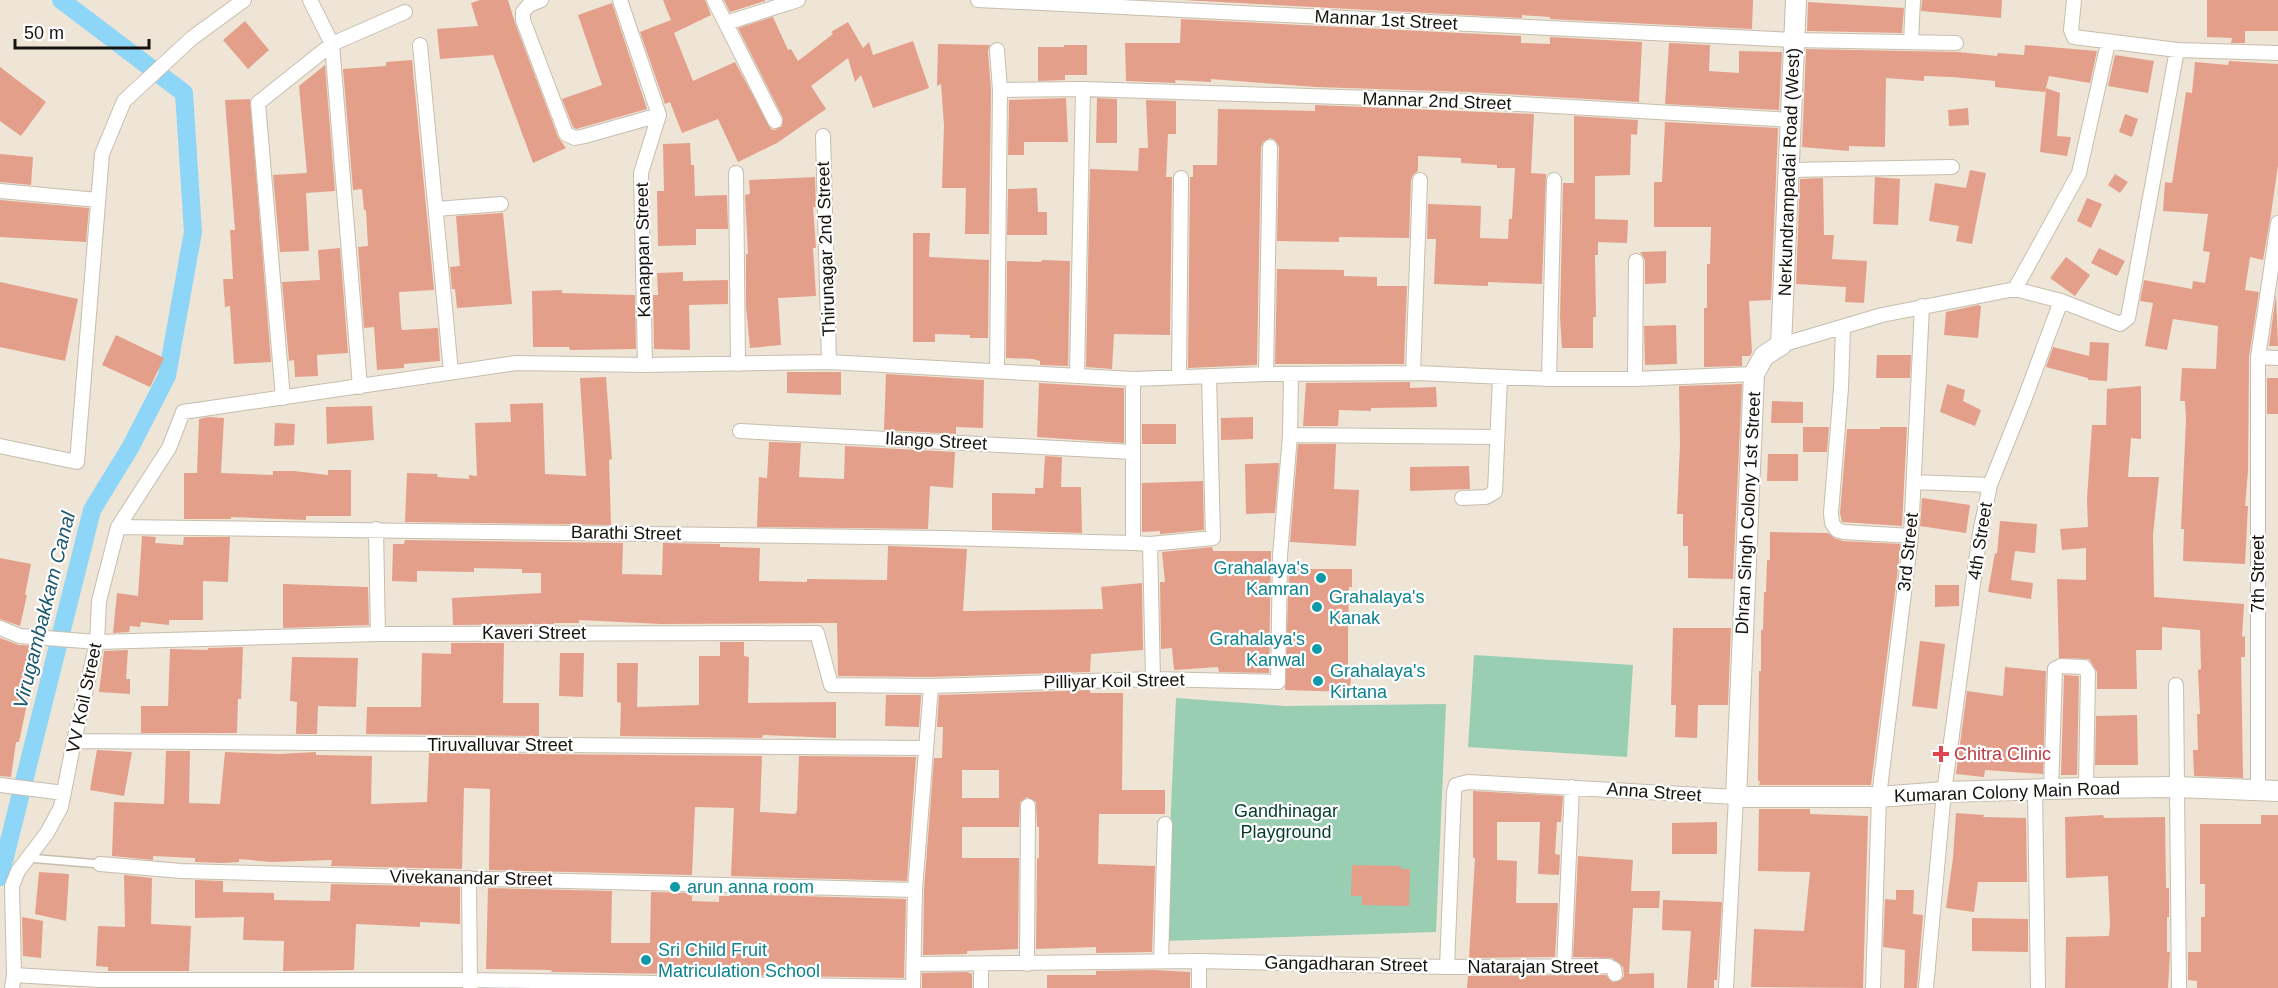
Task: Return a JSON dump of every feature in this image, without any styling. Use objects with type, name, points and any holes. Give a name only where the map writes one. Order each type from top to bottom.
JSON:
[{"type":"street","points":[[0,446],[77,462],[102,154],[124,101],[188,41],[244,0]]},
{"type":"street","points":[[310,0],[332,44],[360,387]]},
{"type":"street","points":[[541,0],[529,5],[523,12],[523,20],[566,134],[575,138],[659,115],[620,0]]},
{"type":"street","points":[[714,0],[775,121]]},
{"type":"street","points":[[726,23],[798,0]]},
{"type":"street","name":"Mannar 1st Street","points":[[978,0],[1794,40],[1956,43]]},
{"type":"street","name":"Nerkundrampadai Road (West)","points":[[1781,345],[1796,0]]},
{"type":"street","points":[[1911,42],[1913,0]]},
{"type":"street","points":[[2074,0],[2072,30],[2074,37],[2177,50],[2278,53]]},
{"type":"street","points":[[405,12],[332,44],[258,103],[283,398],[516,363],[645,365],[830,362],[1077,374],[1133,379],[1266,374],[1413,373],[1500,378],[1635,379],[1754,374]]},
{"type":"street","points":[[2015,289],[2079,172],[2108,43]]},
{"type":"street","points":[[420,45],[451,372]]},
{"type":"street","points":[[997,50],[1000,90],[997,371]]},
{"type":"street","name":"Dhran Singh Colony 1st Street","points":[[1736,797],[1754,374],[1764,356],[1781,345],[1882,315],[2015,289],[2061,301],[2120,324],[2125,322],[2128,318],[2177,50]]},
{"type":"street","points":[[1077,374],[1083,89]]},
{"type":"street","name":"Mannar 2nd Street","points":[[1000,90],[1083,89],[1468,101],[1791,120]]},
{"type":"street","name":"Kanappan Street","points":[[645,365],[641,173],[659,115]]},
{"type":"street","name":"Thirunagar 2nd Street","points":[[823,136],[830,362]]},
{"type":"street","points":[[1266,374],[1270,147]]},
{"type":"street","points":[[1789,170],[1952,167]]},
{"type":"street","points":[[736,173],[738,364]]},
{"type":"street","points":[[1179,377],[1181,178]]},
{"type":"street","points":[[1413,373],[1420,180]]},
{"type":"street","points":[[1549,379],[1554,180]]},
{"type":"street","points":[[0,191],[98,200]]},
{"type":"street","points":[[436,209],[501,204]]},
{"type":"street","name":"7th Street","points":[[2258,791],[2258,357],[2278,224]]},
{"type":"street","points":[[1635,379],[1636,261]]},
{"type":"street","name":"4th Street","points":[[1926,988],[1944,792],[1980,533],[1990,486],[2061,301]]},
{"type":"street","name":"3rd Street","points":[[1873,988],[1880,797],[1911,536],[1922,306]]},
{"type":"street","points":[[1843,328],[1832,523],[1837,530],[1844,532],[1911,536]]},
{"type":"street","points":[[2258,357],[2278,358]]},
{"type":"street","name":"Pilliyar Koil Street","points":[[931,686],[1153,679],[1278,682],[1280,556],[1290,435],[1291,375]]},
{"type":"street","name":"Barathi Street","points":[[118,527],[920,537],[1150,544],[1213,538],[1209,376]]},
{"type":"street","points":[[1462,498],[1486,497],[1495,492],[1500,378]]},
{"type":"street","points":[[1133,379],[1133,543]]},
{"type":"street","name":"VV Koil Street","points":[[13,981],[12,886],[18,871],[57,815],[95,642],[99,601],[118,527],[169,448],[183,412],[283,398]]},
{"type":"street","name":"Ilango Street","points":[[740,431],[1132,452]]},
{"type":"street","points":[[1290,435],[1496,436]]},
{"type":"street","points":[[1914,482],[1990,486]]},
{"type":"street","points":[[376,529],[378,634]]},
{"type":"street","points":[[1150,544],[1153,679]]},
{"type":"street","name":"Kaveri Street","points":[[0,628],[20,636],[95,642],[378,634],[817,633],[831,685],[931,686]]},
{"type":"street","points":[[2038,988],[2043,790],[2055,669],[2061,666],[2084,668],[2088,673],[2086,788]]},
{"type":"street","points":[[2176,685],[2179,988]]},
{"type":"street","points":[[13,981],[98,984],[913,987],[915,890],[931,686]]},
{"type":"street","name":"Tiruvalluvar Street","points":[[74,741],[926,748]]},
{"type":"street","name":"Gangadharan Street","points":[[914,964],[1199,961],[1447,967],[1456,785],[1468,782],[1572,787]]},
{"type":"street","points":[[0,785],[61,793]]},
{"type":"street","points":[[1564,967],[1572,787]]},
{"type":"street","name":"Anna Street","points":[[1572,787],[1736,797]]},
{"type":"street","name":"Kumaran Colony Main Road","points":[[1736,797],[1880,797],[1944,792],[2086,788],[2278,791]]},
{"type":"street","points":[[1726,988],[1736,797]]},
{"type":"street","points":[[1027,964],[1028,806]]},
{"type":"street","points":[[1161,961],[1165,824]]},
{"type":"street","name":"Vivekanandar Street","points":[[100,864],[181,871],[915,890]]},
{"type":"street","points":[[469,878],[470,984]]},
{"type":"street","points":[[1199,961],[1199,988]]},
{"type":"street","points":[[981,964],[981,988]]},
{"type":"street","name":"Natarajan Street","points":[[1447,967],[1608,966],[1614,969],[1615,974]]},
{"type":"lane","name":"Vivekanandar Street","points":[[28,858],[100,864]]},
{"type":"green space","points":[[1474,655],[1633,665],[1627,757],[1468,747]]},
{"type":"green space","name":"Gandhinagar Playground","points":[[1176,698],[1285,706],[1446,704],[1436,932],[1165,941]]},
{"type":"building","points":[[480,0],[508,0],[558,137],[566,148],[533,163],[493,55],[440,59],[437,29],[478,26],[471,3]]},
{"type":"building","points":[[663,0],[705,0],[711,15],[674,33],[693,81],[735,62],[771,129],[775,130],[782,126],[783,118],[738,28],[773,17],[788,50],[791,49],[798,61],[833,34],[831,32],[848,22],[863,48],[869,42],[873,55],[913,41],[929,88],[873,108],[861,75],[855,82],[848,58],[811,86],[826,109],[777,143],[738,162],[718,119],[682,133],[670,102],[665,104],[640,32],[671,20]]},
{"type":"building","points":[[724,0],[765,0],[765,1],[730,12]]},
{"type":"building","points":[[1182,0],[1753,0],[1752,29],[1550,19],[1550,17],[1522,15],[1522,18]]},
{"type":"building","points":[[1922,0],[2002,0],[2001,18],[1921,11]]},
{"type":"building","points":[[2207,0],[2278,0],[2278,31],[2245,31],[2245,43],[2231,43],[2232,38],[2207,37]]},
{"type":"building","points":[[1808,2],[1904,8],[1902,33],[1807,31]]},
{"type":"building","points":[[612,3],[647,109],[576,129],[573,127],[562,99],[602,85],[578,15]]},
{"type":"building","points":[[1181,19],[1521,36],[1521,43],[1550,44],[1550,37],[1642,42],[1639,102],[1469,92],[1316,87],[1211,79],[1211,82],[1175,80],[1176,83],[1126,81],[1125,43],[1180,43]]},
{"type":"building","points":[[245,21],[269,50],[248,69],[223,40]]},
{"type":"building","points":[[1669,43],[1710,45],[1709,71],[1739,73],[1739,51],[1782,52],[1779,110],[1665,104]]},
{"type":"building","points":[[938,44],[990,45],[988,51],[991,90],[989,234],[965,234],[966,188],[942,188],[944,125],[941,84],[937,86]]},
{"type":"building","points":[[1064,45],[1087,45],[1087,75],[1065,75],[1065,80],[1038,81],[1038,47],[1064,47]]},
{"type":"building","points":[[2025,45],[2097,51],[2090,83],[2049,76],[2046,88],[2060,93],[2057,136],[2071,137],[2067,156],[2040,152],[2046,89],[2045,92],[1995,87],[1995,81],[1924,76],[1924,81],[1886,78],[1885,147],[1849,146],[1849,151],[1802,147],[1806,49],[1958,52],[1997,56],[1998,53],[2024,55]]},
{"type":"building","points":[[2115,55],[2154,61],[2148,93],[2108,86]]},
{"type":"building","points":[[412,60],[434,290],[399,292],[401,326],[402,330],[438,328],[440,361],[404,364],[404,368],[377,370],[374,327],[364,328],[358,247],[368,246],[366,210],[364,210],[362,189],[353,190],[343,69],[386,66],[386,62]]},
{"type":"building","points":[[2229,61],[2278,64],[2278,165],[2271,214],[2263,260],[2250,257],[2245,290],[2259,292],[2249,357],[2248,471],[2245,506],[2248,506],[2245,564],[2183,561],[2184,529],[2181,529],[2186,420],[2185,401],[2180,401],[2182,368],[2216,369],[2218,326],[2173,319],[2167,350],[2145,346],[2153,303],[2140,301],[2144,280],[2192,289],[2193,281],[2205,283],[2210,252],[2203,251],[2208,214],[2163,211],[2165,182],[2172,183],[2186,92],[2192,93],[2195,62],[2228,65]]},
{"type":"building","points":[[325,65],[335,191],[306,193],[309,251],[280,252],[273,175],[307,173],[299,86]]},
{"type":"building","points":[[0,67],[46,102],[21,136],[0,121]]},
{"type":"building","points":[[1066,98],[1068,142],[1024,142],[1024,155],[1008,155],[1009,100]]},
{"type":"building","points":[[1097,98],[1117,99],[1117,143],[1096,143]]},
{"type":"building","points":[[250,99],[271,362],[234,364],[230,306],[225,307],[223,279],[233,279],[230,230],[235,230],[225,100]]},
{"type":"building","points":[[1146,100],[1176,101],[1176,134],[1168,134],[1166,177],[1172,177],[1170,335],[1114,334],[1112,369],[1086,367],[1090,169],[1138,171],[1139,148],[1148,148]]},
{"type":"building","points":[[1315,105],[1534,114],[1531,173],[1546,174],[1542,284],[1488,282],[1488,286],[1434,284],[1436,239],[1427,239],[1428,204],[1481,206],[1480,238],[1508,239],[1509,219],[1512,219],[1515,168],[1461,163],[1461,158],[1418,156],[1418,171],[1411,180],[1409,238],[1339,237],[1339,242],[1277,241],[1279,147],[1275,140],[1270,138],[1263,142],[1261,147],[1257,365],[1188,368],[1190,177],[1193,177],[1193,165],[1217,165],[1218,109],[1315,111]]},
{"type":"building","points":[[1968,108],[1969,125],[1949,126],[1948,110]]},
{"type":"building","points":[[2125,114],[2138,119],[2132,137],[2119,132]]},
{"type":"building","points":[[1574,116],[1638,120],[1637,135],[1631,134],[1630,175],[1595,176],[1595,219],[1628,220],[1627,243],[1598,242],[1598,255],[1595,255],[1596,317],[1593,317],[1593,348],[1562,348],[1560,317],[1563,183],[1574,183]]},
{"type":"building","points":[[1665,122],[1778,128],[1771,300],[1749,301],[1752,352],[1750,356],[1742,356],[1742,366],[1704,367],[1704,308],[1707,308],[1707,264],[1710,264],[1711,227],[1654,227],[1654,182],[1662,182]]},
{"type":"building","points":[[690,143],[691,165],[694,165],[695,196],[727,195],[728,229],[696,229],[696,245],[658,246],[657,191],[664,191],[663,144]]},
{"type":"building","points":[[0,154],[33,157],[31,185],[0,182]]},
{"type":"building","points":[[1970,170],[1986,173],[1972,244],[1956,241],[1959,226],[1929,221],[1935,183],[1966,188]]},
{"type":"building","points":[[2115,174],[2128,182],[2120,193],[2108,185]]},
{"type":"building","points":[[815,177],[816,207],[813,207],[816,248],[813,248],[816,296],[778,298],[781,345],[750,348],[746,306],[746,254],[748,254],[745,195],[750,194],[749,180]]},
{"type":"building","points":[[1875,177],[1900,179],[1898,225],[1873,224]]},
{"type":"building","points":[[1823,178],[1824,235],[1834,235],[1832,259],[1867,261],[1864,303],[1845,302],[1846,287],[1796,284],[1800,179]]},
{"type":"building","points":[[1037,188],[1038,212],[1047,212],[1047,235],[1007,235],[1008,189]]},
{"type":"building","points":[[2087,198],[2102,204],[2091,228],[2077,221]]},
{"type":"building","points":[[0,200],[89,208],[86,242],[0,237]]},
{"type":"building","points":[[503,213],[512,304],[457,308],[450,267],[460,266],[456,216]]},
{"type":"building","points":[[913,233],[930,233],[929,257],[989,260],[988,338],[935,334],[935,342],[913,342]]},
{"type":"building","points":[[340,248],[348,353],[317,355],[318,376],[295,377],[294,360],[289,361],[282,282],[320,280],[318,250]]},
{"type":"building","points":[[2099,248],[2125,261],[2117,276],[2091,263]]},
{"type":"building","points":[[1666,251],[1666,283],[1645,284],[1645,260],[1640,252]]},
{"type":"building","points":[[2066,257],[2090,275],[2075,296],[2050,278]]},
{"type":"building","points":[[1042,260],[1070,261],[1068,366],[1040,365],[1040,361],[1033,359],[1006,358],[1007,261],[1041,262]]},
{"type":"building","points":[[1277,269],[1344,270],[1344,276],[1377,277],[1377,286],[1407,286],[1404,364],[1275,364]]},
{"type":"building","points":[[683,272],[683,281],[728,280],[728,304],[689,305],[690,350],[654,349],[653,295],[658,295],[657,273]]},
{"type":"building","points":[[0,282],[78,299],[65,361],[0,347]]},
{"type":"building","points":[[562,290],[562,293],[635,295],[636,349],[570,350],[569,347],[533,347],[532,291]]},
{"type":"building","points":[[2276,294],[2278,346],[2269,346]]},
{"type":"building","points":[[1981,306],[1978,338],[1944,335],[1946,312]]},
{"type":"building","points":[[1676,325],[1677,364],[1645,365],[1644,326]]},
{"type":"building","points":[[116,335],[164,358],[150,387],[102,365]]},
{"type":"building","points":[[2090,342],[2109,343],[2107,381],[2088,380],[2088,378],[2046,367],[2053,347],[2089,356]]},
{"type":"building","points":[[1877,355],[1911,355],[1910,378],[1876,378]]},
{"type":"building","points":[[787,372],[841,372],[841,395],[787,393]]},
{"type":"building","points":[[886,374],[984,380],[983,428],[956,427],[956,434],[884,430]]},
{"type":"building","points":[[606,377],[612,459],[609,460],[611,525],[405,522],[407,473],[438,474],[437,477],[469,479],[469,475],[477,476],[475,423],[511,422],[510,404],[543,403],[545,474],[586,476],[580,378]]},
{"type":"building","points":[[2267,378],[2278,378],[2278,414],[2267,414]]},
{"type":"building","points":[[1410,382],[1410,388],[1436,387],[1437,407],[1371,408],[1371,411],[1339,410],[1338,426],[1303,426],[1306,383]]},
{"type":"building","points":[[1039,383],[1124,388],[1124,443],[1037,437]]},
{"type":"building","points":[[1742,384],[1733,579],[1688,578],[1688,546],[1683,546],[1683,514],[1677,514],[1680,444],[1679,386]]},
{"type":"building","points":[[1947,384],[1965,390],[1963,401],[1981,410],[1975,426],[1940,412]]},
{"type":"building","points":[[2141,386],[2141,439],[2131,438],[2128,477],[2159,477],[2153,535],[2154,597],[2244,604],[2242,637],[2245,636],[2245,657],[2241,657],[2243,778],[2194,776],[2193,750],[2198,750],[2197,714],[2200,714],[2198,670],[2201,669],[2200,630],[2162,627],[2162,650],[2136,650],[2137,689],[2097,689],[2097,672],[2089,659],[2059,658],[2057,579],[2086,580],[2086,548],[2062,550],[2060,529],[2088,527],[2087,499],[2092,425],[2106,425],[2107,389]]},
{"type":"building","points":[[1772,401],[1803,402],[1803,423],[1771,423]]},
{"type":"building","points":[[372,406],[374,440],[327,444],[326,407]]},
{"type":"building","points":[[1253,417],[1253,439],[1221,440],[1221,418]]},
{"type":"building","points":[[224,418],[221,473],[273,475],[273,471],[294,471],[328,475],[328,470],[351,470],[351,516],[306,516],[306,520],[231,517],[231,519],[184,519],[184,473],[197,473],[199,419]]},
{"type":"building","points":[[275,423],[295,424],[294,445],[274,446]]},
{"type":"building","points":[[1142,424],[1176,424],[1176,444],[1142,444]]},
{"type":"building","points":[[1803,427],[1829,427],[1827,452],[1803,452]]},
{"type":"building","points":[[1880,427],[1907,427],[1902,526],[1842,522],[1840,513],[1847,429],[1880,429]]},
{"type":"building","points":[[769,442],[801,443],[799,477],[844,479],[845,446],[955,452],[953,488],[930,486],[928,529],[757,527],[759,477],[767,478]]},
{"type":"building","points":[[1298,444],[1336,444],[1334,489],[1359,490],[1356,546],[1290,542]]},
{"type":"building","points":[[1768,454],[1798,454],[1798,481],[1767,481]]},
{"type":"building","points":[[1045,456],[1062,457],[1061,487],[1081,487],[1082,533],[992,530],[992,493],[1035,494],[1035,488],[1043,488]]},
{"type":"building","points":[[1279,463],[1275,513],[1246,514],[1245,464]]},
{"type":"building","points":[[1469,466],[1470,489],[1410,491],[1410,467]]},
{"type":"building","points":[[1203,481],[1204,530],[1160,534],[1160,531],[1142,532],[1142,483]]},
{"type":"building","points":[[1922,498],[1970,505],[1966,533],[1920,526]]},
{"type":"building","points":[[2000,521],[2037,524],[2035,553],[2015,551],[2011,580],[2033,583],[2031,599],[1988,592],[1995,553],[1997,554]]},
{"type":"building","points":[[1770,532],[1828,533],[1843,541],[1901,544],[1871,785],[1759,785],[1759,671],[1761,671],[1761,630],[1763,630],[1767,560],[1770,560]]},
{"type":"building","points":[[142,536],[156,537],[155,543],[183,545],[184,537],[230,537],[228,582],[203,581],[203,620],[169,620],[169,625],[141,622],[140,627],[130,626],[129,632],[113,633],[117,593],[138,596]]},
{"type":"building","points":[[405,540],[623,543],[622,574],[662,575],[663,543],[720,544],[720,547],[760,548],[759,581],[807,582],[807,579],[887,580],[888,546],[967,549],[963,611],[1103,609],[1101,587],[1142,583],[1143,650],[1091,654],[1090,672],[931,677],[838,676],[837,623],[661,624],[579,620],[579,623],[554,624],[453,625],[452,598],[541,593],[541,573],[522,573],[522,569],[474,568],[474,572],[417,571],[417,582],[392,581],[393,544],[404,544]]},
{"type":"building","points":[[1212,547],[1213,551],[1271,551],[1269,673],[1219,672],[1218,667],[1174,670],[1172,648],[1161,649],[1160,582],[1165,582],[1162,552]]},
{"type":"building","points":[[0,558],[31,564],[20,626],[0,619]]},
{"type":"building","points":[[1289,569],[1352,569],[1352,587],[1349,587],[1348,634],[1350,692],[1285,690]]},
{"type":"building","points":[[283,584],[368,587],[369,625],[283,628]]},
{"type":"building","points":[[1935,585],[1959,585],[1959,606],[1935,607]]},
{"type":"building","points":[[1673,628],[1731,628],[1728,705],[1698,705],[1697,738],[1675,737],[1676,705],[1671,705]]},
{"type":"building","points":[[0,638],[19,645],[39,646],[19,742],[16,742],[11,777],[0,776]]},
{"type":"building","points":[[1920,641],[1945,644],[1937,709],[1912,706]]},
{"type":"building","points":[[720,642],[744,642],[744,656],[749,657],[748,703],[836,702],[836,738],[763,735],[762,738],[620,736],[621,703],[617,702],[617,663],[638,663],[637,707],[699,705],[699,656],[720,656]]},
{"type":"building","points":[[451,643],[504,643],[503,703],[539,703],[539,736],[366,734],[367,707],[421,707],[422,653],[451,654]]},
{"type":"building","points":[[243,647],[237,733],[141,733],[141,706],[168,706],[170,649],[208,650],[208,648]]},
{"type":"building","points":[[128,650],[126,679],[130,679],[130,694],[99,692],[104,651]]},
{"type":"building","points":[[560,653],[584,653],[583,697],[559,696]]},
{"type":"building","points":[[292,657],[358,658],[356,707],[318,706],[317,734],[296,734],[297,702],[290,701]]},
{"type":"building","points":[[2005,667],[2046,671],[2043,774],[1985,770],[1984,777],[1956,774],[1967,691],[2003,696]]},
{"type":"building","points":[[2064,675],[2079,676],[2077,775],[2061,775]]},
{"type":"building","points":[[1090,690],[1090,693],[1123,693],[1122,790],[1165,790],[1165,814],[1099,814],[1098,864],[1155,866],[1152,952],[1096,953],[1096,947],[1036,949],[1039,827],[1037,827],[1036,802],[1027,797],[1020,802],[1019,827],[962,827],[962,858],[1019,858],[1018,949],[923,955],[924,890],[934,758],[942,758],[943,727],[937,727],[939,695]],"holes":[[[962,770],[999,770],[999,798],[962,798]]]},
{"type":"building","points":[[886,695],[921,695],[919,727],[885,726]]},
{"type":"building","points":[[2137,715],[2138,765],[2095,765],[2096,716]]},
{"type":"building","points":[[97,750],[132,752],[124,796],[90,790]]},
{"type":"building","points":[[166,751],[190,751],[189,803],[220,804],[225,752],[279,754],[316,752],[316,755],[372,756],[371,804],[427,802],[429,753],[762,756],[760,812],[795,814],[799,756],[916,757],[907,881],[731,876],[734,808],[695,807],[692,875],[489,870],[490,789],[464,788],[462,869],[331,866],[332,860],[271,862],[239,859],[239,862],[223,863],[195,862],[195,858],[153,856],[153,860],[112,856],[114,802],[164,804]]},
{"type":"building","points":[[1473,791],[1563,796],[1561,822],[1557,822],[1555,854],[1560,855],[1559,875],[1538,874],[1540,822],[1497,822],[1497,860],[1517,861],[1516,903],[1558,903],[1555,957],[1469,958],[1475,858],[1473,858]]},
{"type":"building","points":[[1759,809],[1810,809],[1810,814],[1868,816],[1863,988],[1751,987],[1754,929],[1804,931],[1810,872],[1758,871]]},
{"type":"building","points":[[1956,813],[1984,815],[1983,817],[2026,818],[2027,882],[1978,882],[1974,912],[1946,908]]},
{"type":"building","points":[[2103,815],[2104,818],[2165,817],[2166,888],[2169,888],[2168,988],[2065,988],[2066,937],[2109,936],[2110,925],[2108,876],[2066,878],[2065,817]]},
{"type":"building","points":[[2261,815],[2278,815],[2278,988],[2197,988],[2197,981],[2188,980],[2188,952],[2201,952],[2201,917],[2205,917],[2205,884],[2200,884],[2200,824],[2261,824]]},
{"type":"building","points":[[1717,822],[1717,854],[1672,854],[1672,823]]},
{"type":"building","points":[[1578,856],[1633,860],[1631,891],[1660,891],[1659,908],[1633,908],[1629,974],[1654,973],[1654,988],[1467,988],[1468,976],[1606,975],[1612,982],[1621,980],[1624,976],[1623,967],[1612,958],[1573,957]]},
{"type":"building","points":[[1352,865],[1401,866],[1401,869],[1410,869],[1409,906],[1362,905],[1362,896],[1351,896]]},
{"type":"building","points":[[39,872],[69,874],[66,921],[35,914]]},
{"type":"building","points":[[124,875],[152,878],[151,924],[191,926],[189,971],[108,971],[108,967],[96,966],[98,926],[125,927]]},
{"type":"building","points":[[195,880],[223,881],[223,892],[274,893],[274,900],[330,901],[331,884],[460,887],[460,924],[420,922],[420,927],[356,924],[354,970],[283,971],[284,941],[243,940],[244,917],[195,918]]},
{"type":"building","points":[[488,888],[612,891],[611,943],[650,943],[651,892],[692,893],[692,901],[719,902],[719,896],[730,896],[730,894],[906,899],[904,978],[486,969]]},
{"type":"building","points":[[1896,890],[1914,890],[1913,914],[1923,915],[1917,988],[1904,988],[1905,950],[1883,947],[1885,899],[1896,900]]},
{"type":"building","points":[[1663,900],[1722,902],[1717,980],[1714,980],[1714,988],[1687,988],[1691,931],[1662,930]]},
{"type":"building","points":[[22,917],[43,921],[41,958],[23,956]]},
{"type":"building","points":[[1972,918],[2028,919],[2028,952],[1972,951]]},
{"type":"building","points":[[1096,971],[1190,972],[1190,988],[1047,988],[1047,975],[1096,975]]},
{"type":"building","points":[[967,972],[972,974],[972,988],[922,988],[922,973]]},
{"type":"waterway","name":"Virugambakkam Canal","points":[[0,877],[92,510],[130,448],[167,376],[193,232],[184,93],[61,0]]},
{"type":"place","name":"Grahalaya's Kamran","points":[[1321,578]]},
{"type":"place","name":"Grahalaya's Kanak","points":[[1317,607]]},
{"type":"place","name":"Grahalaya's Kanwal","points":[[1317,649]]},
{"type":"place","name":"Grahalaya's Kirtana","points":[[1318,681]]},
{"type":"place","name":"Chitra Clinic","points":[[1941,754]]},
{"type":"place","name":"arun anna room","points":[[675,887]]},
{"type":"place","name":"Sri Child Fruit Matriculation School","points":[[646,960]]}]
